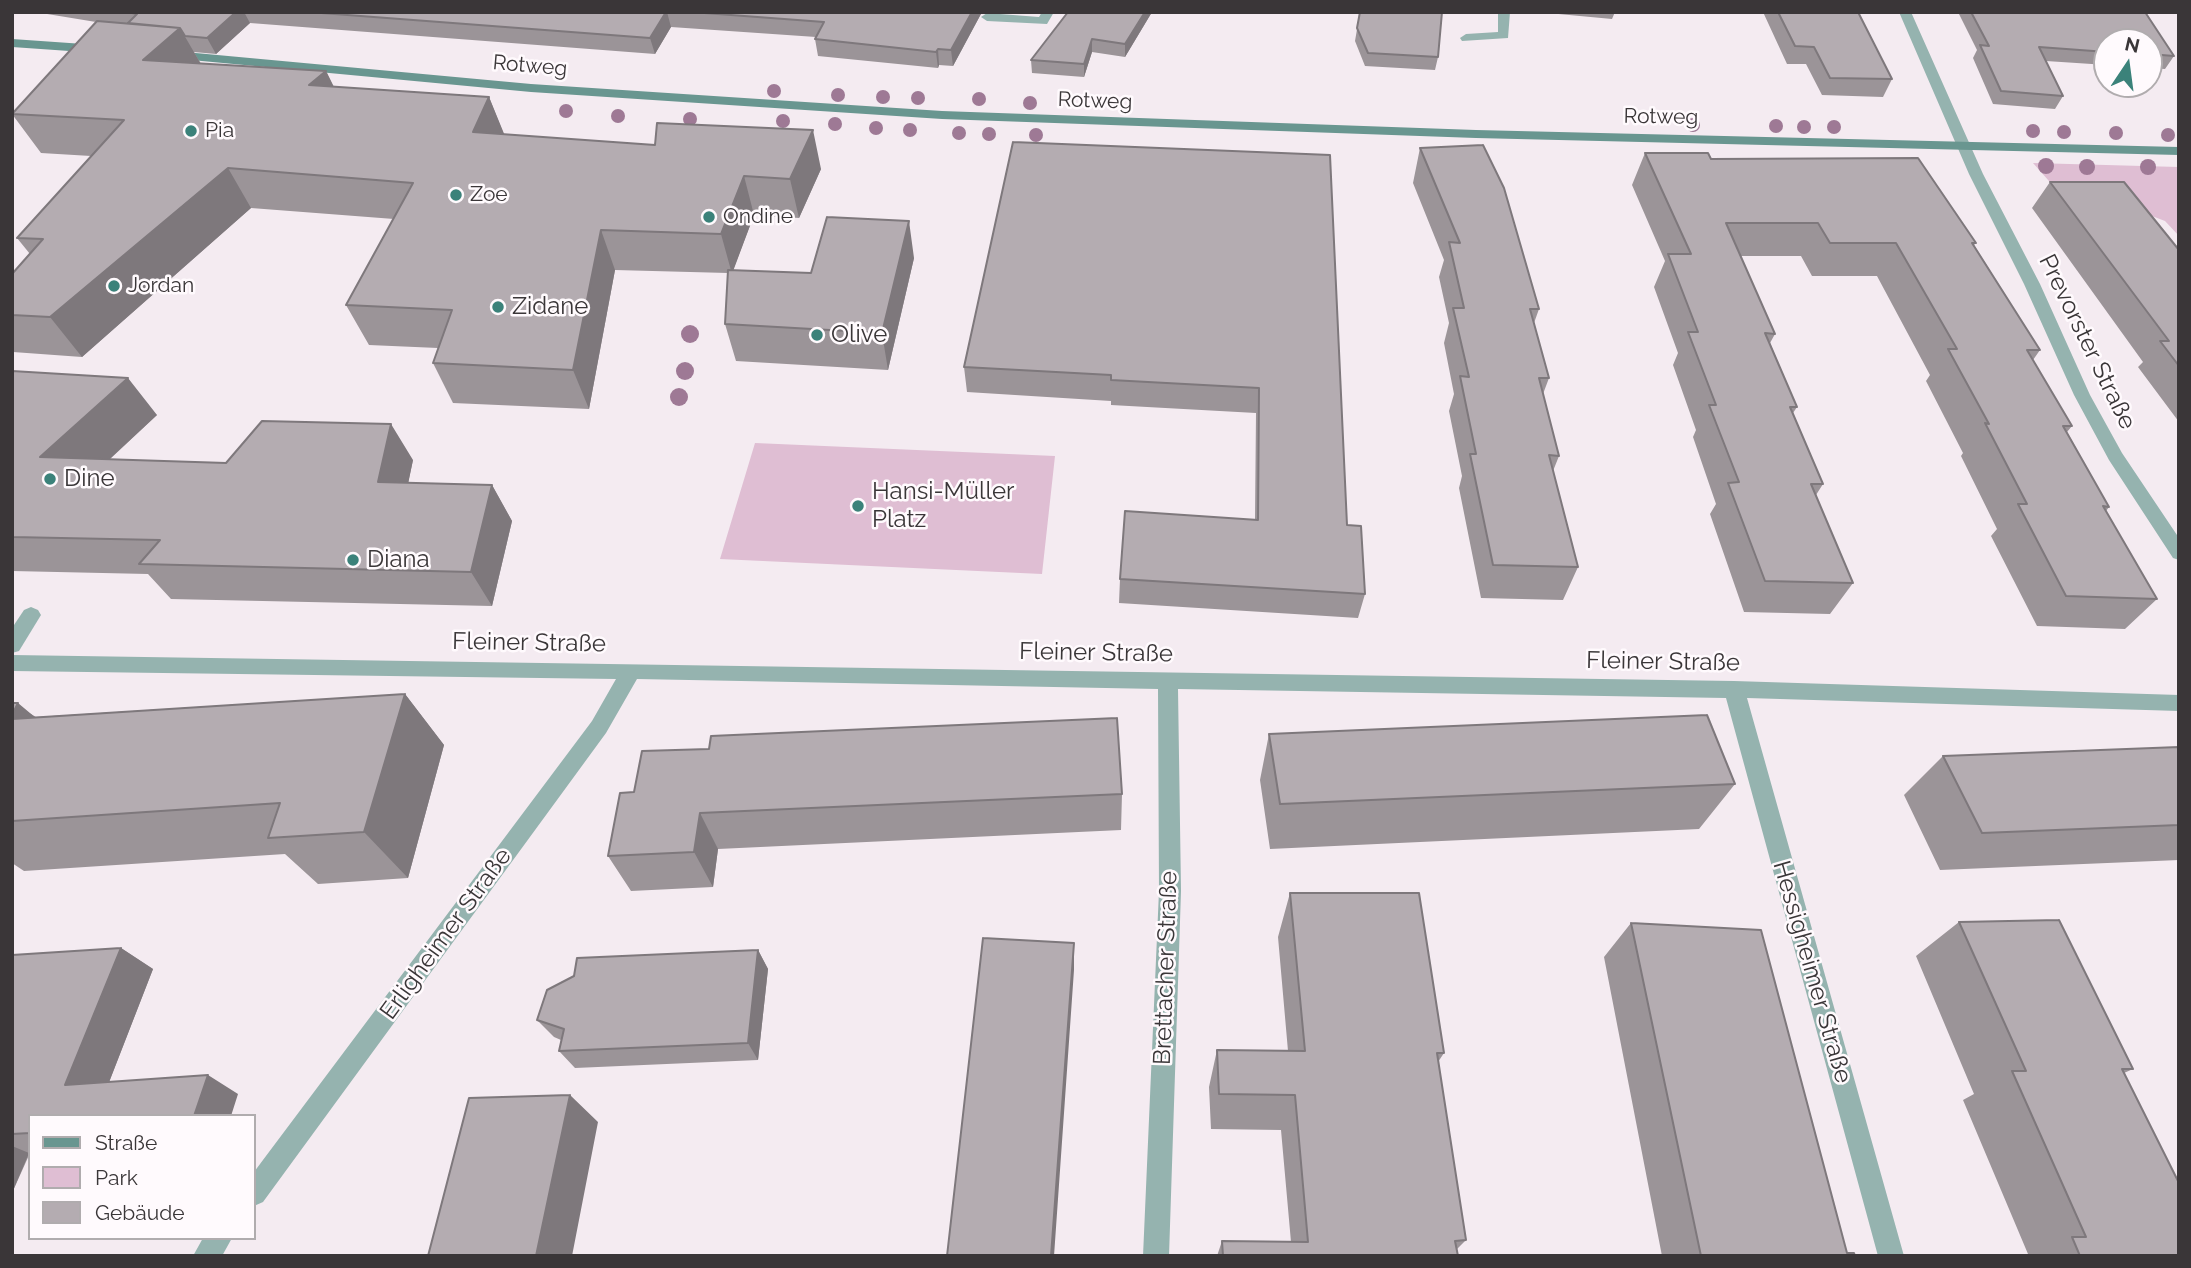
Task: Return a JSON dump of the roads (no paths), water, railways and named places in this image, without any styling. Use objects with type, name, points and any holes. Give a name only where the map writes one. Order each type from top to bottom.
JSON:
[{"type":"main road","points":[[12,43],[107,50]]},
{"type":"main road","name":"Rotweg","points":[[160,54],[517,86],[942,115],[1476,134],[2179,151]]},
{"type":"street","points":[[987,17],[1043,21],[1048,12]]},
{"type":"street","points":[[1466,38],[1504,35],[1504,12]]},
{"type":"street","name":"Prevorster Straße","points":[[1905,12],[1963,145],[2032,284],[2082,395],[2115,456],[2179,553]]},
{"type":"street","points":[[12,645],[31,615]]},
{"type":"street","name":"Fleiner Straße","points":[[12,663],[1734,689],[2179,703]]},
{"type":"street","name":"Erligheimer Straße","points":[[256,1190],[598,727],[631,671]]},
{"type":"street","name":"Brettacher Straße","points":[[1156,1256],[1170,891],[1168,681]]},
{"type":"street","name":"Hessigheimer Straße","points":[[1734,689],[1891,1256]]},
{"type":"street","points":[[206,1256],[218,1240]]},
{"type":"place","name":"Pia","points":[[191,131]]},
{"type":"place","name":"Zoe","points":[[456,195]]},
{"type":"place","name":"Ondine","points":[[709,217]]},
{"type":"place","name":"Jordan","points":[[114,286]]},
{"type":"place","name":"Zidane","points":[[498,307]]},
{"type":"place","name":"Olive","points":[[817,335]]},
{"type":"place","name":"Dine","points":[[50,479]]},
{"type":"place","name":"Hansi-Müller Platz","points":[[858,506]]},
{"type":"place","name":"Diana","points":[[353,560]]}]
